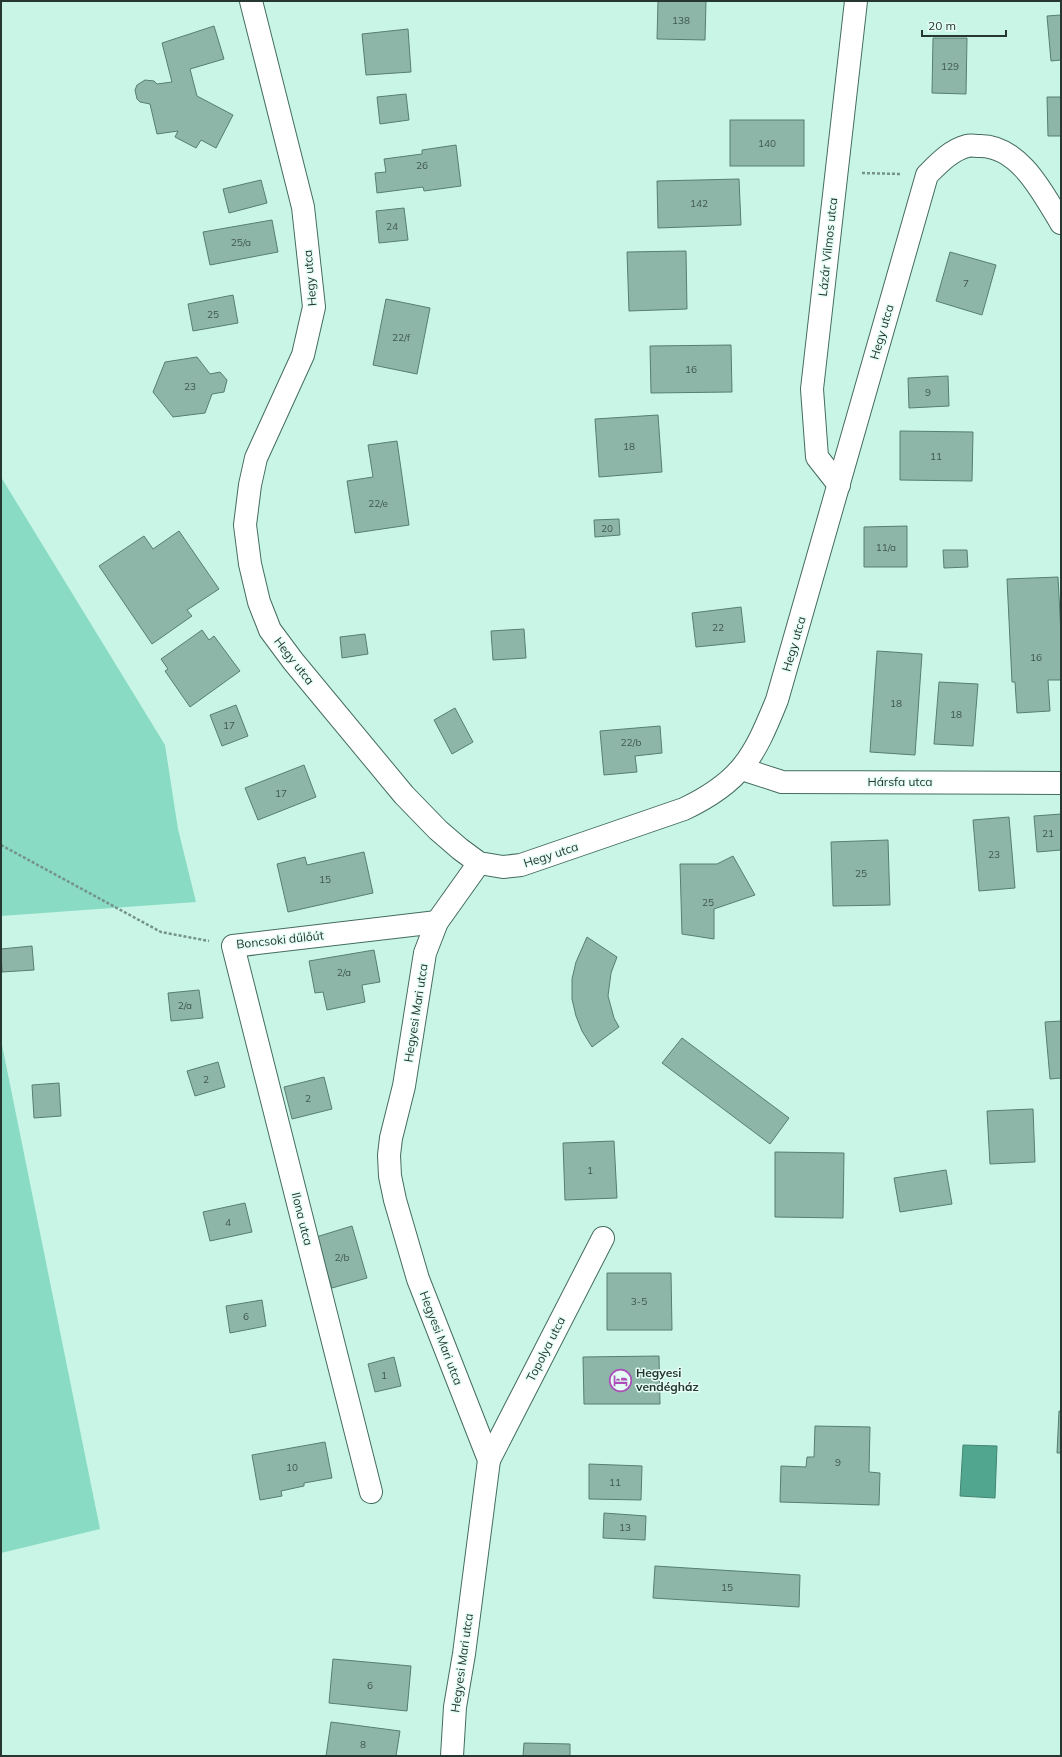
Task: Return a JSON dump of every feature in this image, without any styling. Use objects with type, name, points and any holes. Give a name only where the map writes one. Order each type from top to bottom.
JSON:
[{"type":"street","name":"Hegy utca","points":[[251,1],[303,207],[314,307],[303,356],[256,458],[250,485],[245,525],[250,564],[259,602],[270,630],[293,661],[399,789],[438,830],[460,850],[479,863],[503,867],[521,866],[684,809],[704,800],[742,769],[760,741],[778,700],[927,175]]},
{"type":"street","name":"Lázár Vilmos utca","points":[[839,485],[817,457],[812,390],[856,1]]},
{"type":"street","points":[[927,175],[945,158],[967,146],[987,146],[1004,152],[1024,167],[1040,187],[1061,223]]},
{"type":"street","name":"Hársfa utca","points":[[742,769],[782,782],[1061,783]]},
{"type":"street","points":[[437,922],[479,863]]},
{"type":"street","name":"Boncsoki dűlőút","points":[[233,946],[437,922]]},
{"type":"street","name":"Hegyesi Mari utca","points":[[437,922],[425,953],[404,1086],[391,1138],[389,1155],[390,1176],[395,1200],[418,1279],[489,1460],[464,1654],[455,1707],[452,1756]]},
{"type":"street","name":"Ilona utca","points":[[233,946],[371,1492]]},
{"type":"street","name":"Topolya utca","points":[[489,1460],[603,1238]]},
{"type":"path","points":[[837,172],[927,175]]},
{"type":"path","name":"Boncsoki dűlőút","points":[[1,846],[161,932],[233,946]]},
{"type":"shaded area","points":[[1,477],[165,745],[178,829],[196,902],[1,916]]},
{"type":"shaded area","points":[[1,1040],[100,1529],[1,1553]]},
{"type":"shaded area","points":[[963,1445],[997,1446],[995,1498],[960,1496]]},
{"type":"building","points":[[658,1],[706,1],[705,40],[657,39]]},
{"type":"building","points":[[1061,15],[1061,60],[1051,61],[1047,16]]},
{"type":"building","points":[[214,26],[224,59],[190,69],[197,96],[233,115],[216,148],[201,140],[196,148],[175,137],[178,131],[157,134],[150,104],[140,102],[137,99],[135,90],[137,85],[145,80],[154,81],[157,84],[172,82],[162,43]]},
{"type":"building","points":[[408,29],[411,72],[366,75],[362,34]]},
{"type":"building","points":[[933,38],[967,38],[966,94],[932,93]]},
{"type":"building","points":[[406,94],[409,120],[380,124],[377,97]]},
{"type":"building","points":[[1047,97],[1061,97],[1061,136],[1048,136]]},
{"type":"building","points":[[730,120],[804,120],[804,166],[730,166]]},
{"type":"building","points":[[456,145],[461,186],[424,191],[423,187],[377,193],[375,173],[386,172],[384,159],[422,154],[422,150]]},
{"type":"building","points":[[739,179],[741,225],[658,228],[657,181]]},
{"type":"building","points":[[261,180],[267,203],[229,213],[223,189]]},
{"type":"building","points":[[404,208],[408,240],[379,243],[376,211]]},
{"type":"building","points":[[272,220],[278,252],[210,265],[203,232]]},
{"type":"building","points":[[686,251],[687,309],[629,311],[627,252]]},
{"type":"building","points":[[950,252],[996,265],[982,315],[936,301]]},
{"type":"building","points":[[233,295],[238,323],[193,331],[188,304]]},
{"type":"building","points":[[386,299],[430,308],[417,374],[373,365]]},
{"type":"building","points":[[731,345],[732,392],[651,393],[650,346]]},
{"type":"building","points":[[197,357],[210,374],[220,372],[227,380],[224,392],[212,394],[205,413],[173,417],[153,392],[165,362]]},
{"type":"building","points":[[948,376],[949,406],[909,408],[908,378]]},
{"type":"building","points":[[658,415],[662,472],[599,477],[595,419]]},
{"type":"building","points":[[900,431],[973,432],[972,481],[900,480]]},
{"type":"building","points":[[397,441],[409,525],[355,533],[347,481],[373,477],[368,445]]},
{"type":"building","points":[[619,519],[620,535],[595,537],[594,520]]},
{"type":"building","points":[[907,526],[907,567],[864,567],[864,527]]},
{"type":"building","points":[[179,531],[219,589],[187,610],[192,616],[152,644],[99,566],[144,536],[153,549]]},
{"type":"building","points":[[943,550],[967,550],[968,567],[944,568]]},
{"type":"building","points":[[1058,577],[1061,634],[1061,680],[1048,680],[1050,711],[1017,713],[1015,682],[1012,682],[1007,579]]},
{"type":"building","points":[[741,607],[745,642],[696,647],[692,613]]},
{"type":"building","points":[[524,629],[526,658],[493,660],[491,631]]},
{"type":"building","points":[[202,630],[209,640],[214,636],[240,671],[190,707],[165,671],[168,669],[161,659]]},
{"type":"building","points":[[365,634],[368,654],[342,658],[340,637]]},
{"type":"building","points":[[877,651],[922,654],[915,755],[870,752]]},
{"type":"building","points":[[939,682],[978,684],[973,746],[934,744]]},
{"type":"building","points":[[236,705],[248,736],[222,746],[210,715]]},
{"type":"building","points":[[455,708],[473,742],[452,754],[434,720]]},
{"type":"building","points":[[660,726],[662,753],[635,756],[637,772],[604,775],[600,731]]},
{"type":"building","points":[[304,765],[316,797],[258,820],[245,788]]},
{"type":"building","points":[[1061,814],[1061,850],[1037,852],[1034,816]]},
{"type":"building","points":[[1009,817],[1015,888],[979,891],[973,820]]},
{"type":"building","points":[[888,840],[890,905],[833,906],[831,842]]},
{"type":"building","points":[[364,852],[373,893],[288,912],[277,864],[305,857],[307,865]]},
{"type":"building","points":[[733,856],[755,895],[714,909],[714,939],[682,934],[680,864],[717,864]]},
{"type":"building","points":[[587,937],[617,957],[611,973],[608,996],[614,1018],[619,1027],[592,1047],[582,1031],[576,1016],[572,999],[572,979],[576,962]]},
{"type":"building","points":[[32,946],[34,970],[2,972],[1,949]]},
{"type":"building","points":[[374,950],[380,982],[362,985],[365,1002],[327,1010],[323,992],[315,993],[309,961]]},
{"type":"building","points":[[199,990],[203,1018],[171,1021],[168,993]]},
{"type":"building","points":[[1061,1021],[1061,1078],[1050,1079],[1045,1022]]},
{"type":"building","points":[[682,1038],[789,1118],[770,1144],[662,1063]]},
{"type":"building","points":[[218,1062],[225,1087],[195,1096],[187,1071]]},
{"type":"building","points":[[324,1077],[332,1109],[292,1119],[284,1087]]},
{"type":"building","points":[[59,1083],[61,1116],[34,1118],[32,1085]]},
{"type":"building","points":[[1033,1109],[1035,1162],[990,1164],[987,1111]]},
{"type":"building","points":[[614,1141],[617,1198],[565,1200],[563,1143]]},
{"type":"building","points":[[775,1152],[844,1153],[843,1218],[775,1217]]},
{"type":"building","points":[[946,1170],[952,1204],[900,1212],[894,1178]]},
{"type":"building","points":[[245,1203],[252,1232],[210,1241],[203,1212]]},
{"type":"building","points":[[352,1226],[367,1278],[332,1288],[316,1237]]},
{"type":"building","points":[[607,1273],[671,1273],[672,1330],[607,1330]]},
{"type":"building","points":[[262,1300],[266,1326],[230,1333],[226,1306]]},
{"type":"building","name":"Hegyesi vendégház","points":[[659,1356],[660,1404],[584,1404],[583,1357]]},
{"type":"building","points":[[394,1357],[401,1386],[375,1392],[368,1364]]},
{"type":"building","points":[[1059,1411],[1061,1411],[1061,1453],[1057,1453]]},
{"type":"building","points":[[815,1426],[870,1427],[869,1472],[880,1473],[879,1505],[780,1502],[781,1466],[806,1467],[807,1457],[814,1457]]},
{"type":"building","points":[[325,1442],[332,1478],[304,1483],[304,1486],[281,1491],[282,1496],[260,1500],[252,1455]]},
{"type":"building","points":[[589,1464],[642,1466],[641,1500],[589,1499]]},
{"type":"building","points":[[604,1513],[646,1516],[645,1540],[603,1538]]},
{"type":"building","points":[[655,1566],[800,1575],[799,1607],[653,1598]]},
{"type":"building","points":[[333,1659],[411,1666],[407,1711],[329,1703]]},
{"type":"building","points":[[331,1722],[400,1731],[396,1756],[326,1756]]},
{"type":"building","points":[[524,1743],[570,1744],[570,1756],[523,1756]]},
{"type":"place","name":"Hegyesi vendégház","points":[[621,1380]]}]
